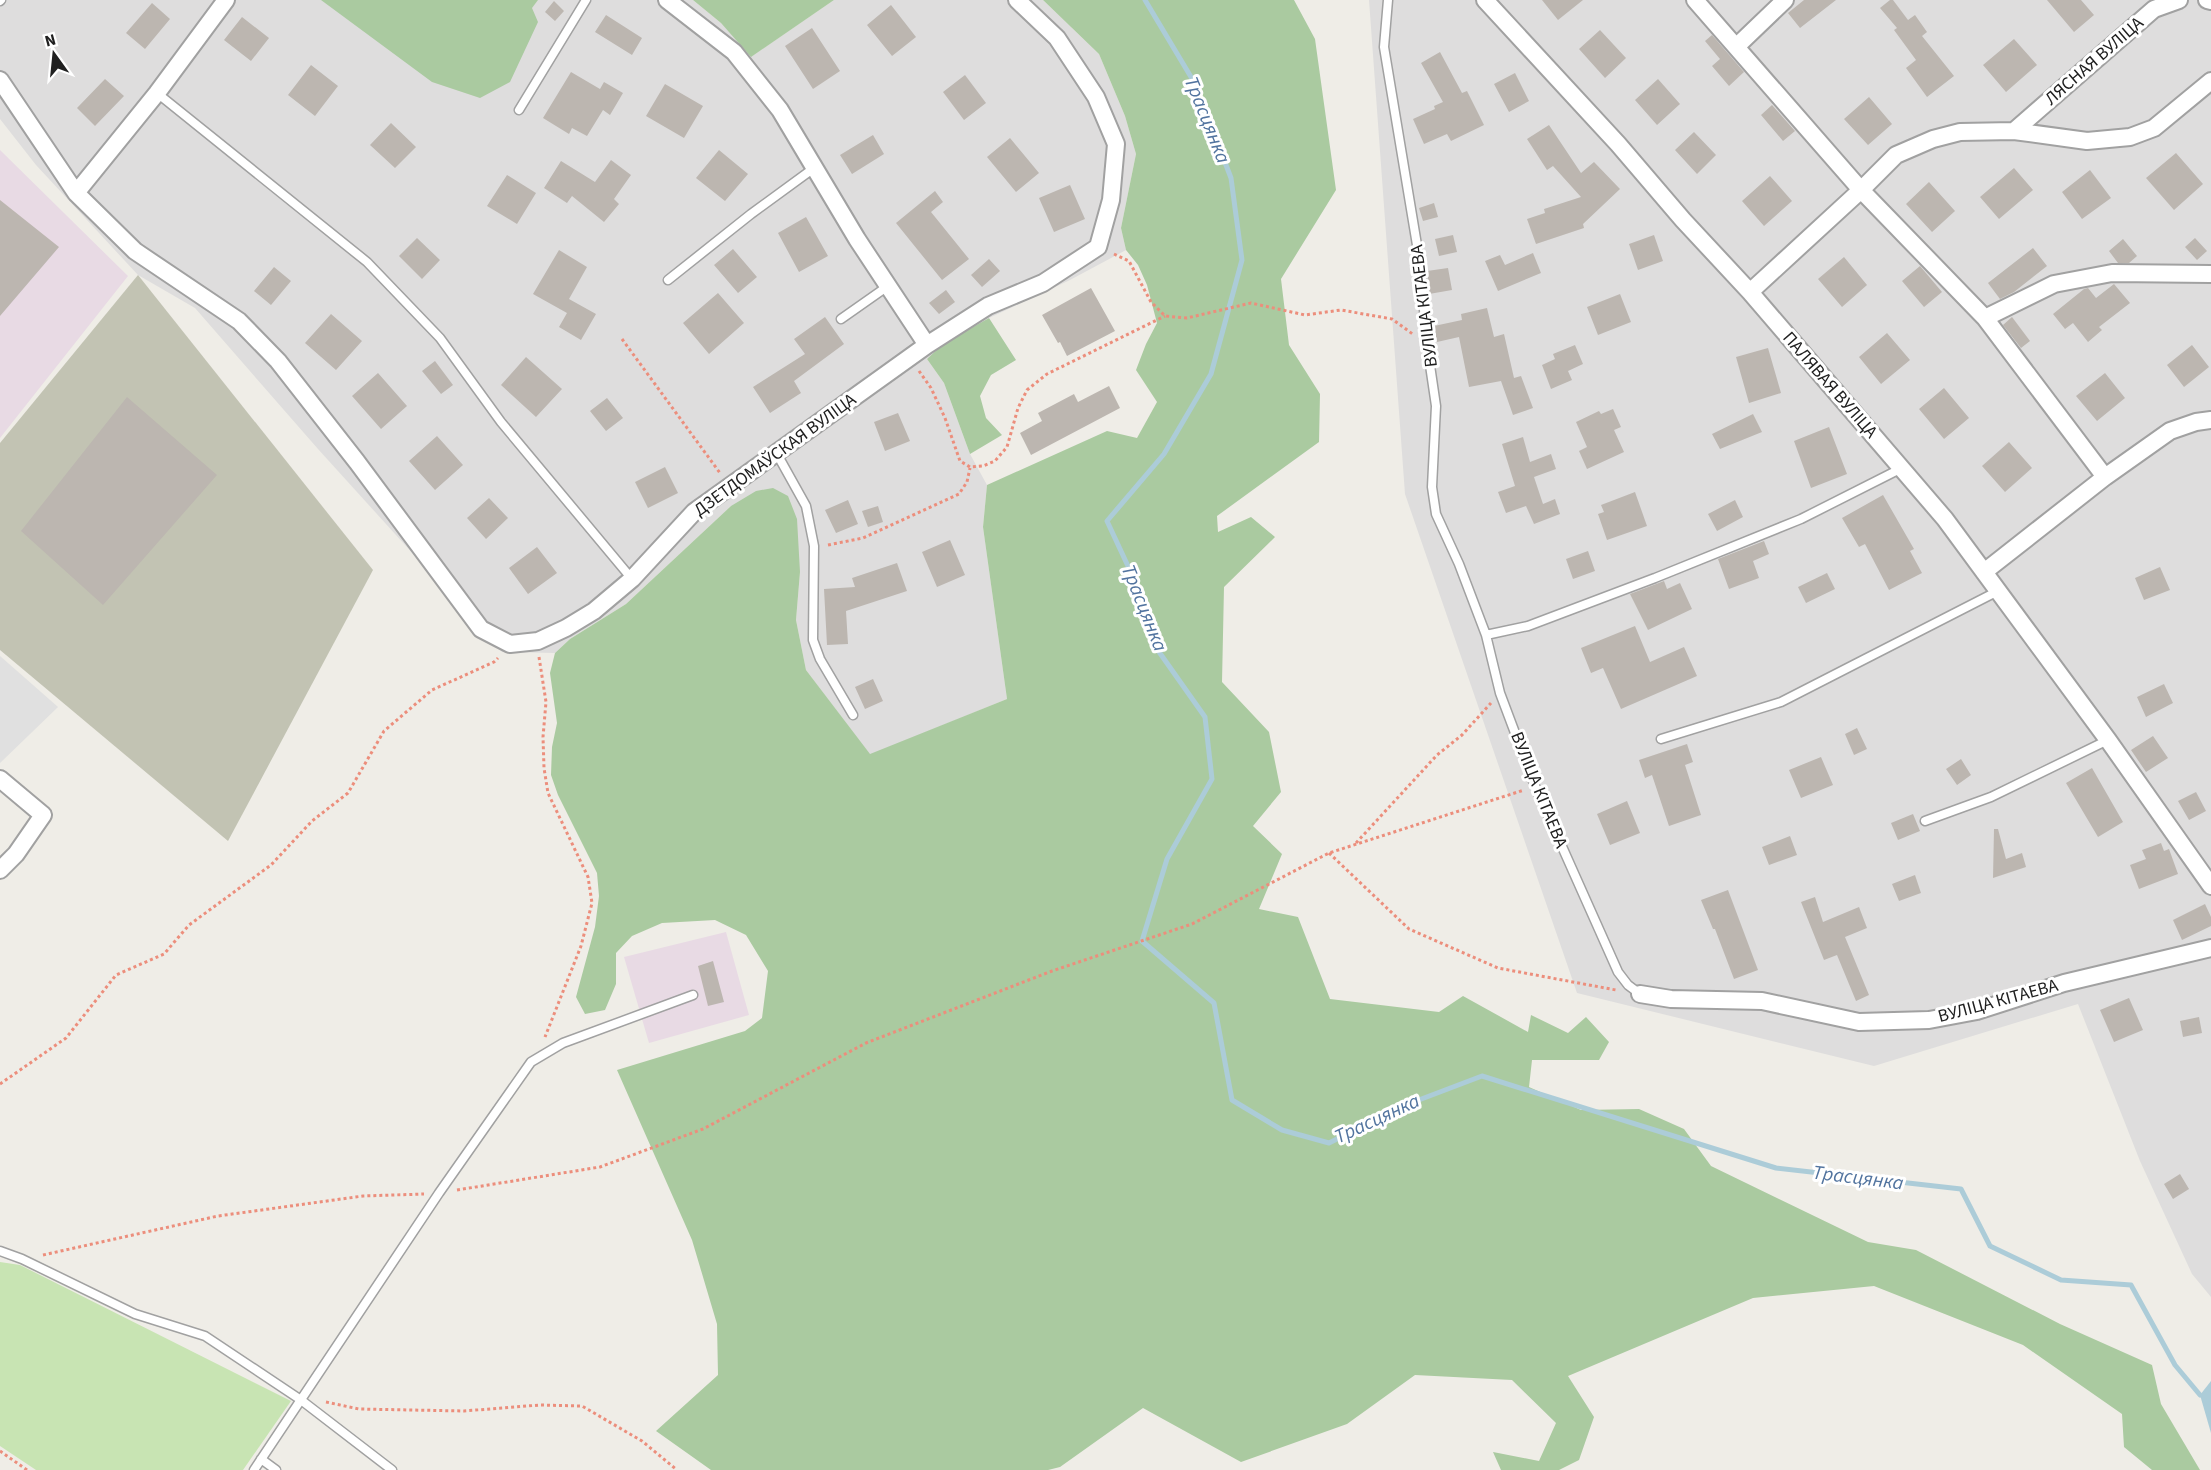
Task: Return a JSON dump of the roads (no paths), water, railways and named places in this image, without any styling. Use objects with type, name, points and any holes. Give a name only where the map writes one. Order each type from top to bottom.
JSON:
[{"type":"street","points":[[0,80],[76,193],[157,93],[226,0]]},
{"type":"street","points":[[667,0],[734,52],[780,110],[814,168],[927,345]]},
{"type":"street","name":"ДЗЕТДОМАЎСКАЯ ВУЛІЦА","points":[[76,193],[135,251],[239,321],[278,361],[357,462],[481,629],[510,644],[538,641],[594,611],[632,579],[694,512],[927,345],[988,306],[1043,283],[1098,247],[1111,200],[1116,144],[1096,97],[1058,38],[1017,0]]},
{"type":"street","name":"ПАЛЯВАЯ ВУЛІЦА","points":[[1485,0],[1750,292],[1902,468],[1984,572]]},
{"type":"street","points":[[1695,0],[1861,190],[1985,318],[2105,477]]},
{"type":"street","points":[[1737,46],[1785,0]]},
{"type":"street","name":"ЛЯСНАЯ ВУЛІЦА","points":[[2014,131],[2154,9],[2180,0]]},
{"type":"street","name":"ЛЯСНАЯ ВУЛІЦА","points":[[1750,292],[1896,155],[1933,139],[1960,132],[2014,131],[2087,141],[2130,136],[2154,129],[2211,81]]},
{"type":"street","points":[[1985,318],[2054,284],[2112,273],[2211,274]]},
{"type":"street","points":[[2211,420],[2196,422],[2170,431],[2105,477],[1984,572],[2108,740],[2211,886]]},
{"type":"street","points":[[0,778],[43,815],[16,854],[0,870]]},
{"type":"street","name":"ВУЛІЦА КІТАЕВА","points":[[1640,994],[1671,999],[1762,1001],[1859,1022],[1929,1020],[1977,1011],[2064,983],[2211,948]]},
{"type":"lane","points":[[519,110],[586,0]]},
{"type":"lane","name":"ВУЛІЦА КІТАЕВА","points":[[1388,0],[1384,46],[1420,263],[1427,345],[1436,406],[1432,486],[1436,514],[1459,564],[1486,635],[1500,693],[1534,786],[1618,972],[1628,985],[1640,994]]},
{"type":"lane","points":[[157,93],[368,262],[440,338],[501,422],[632,579]]},
{"type":"lane","points":[[668,280],[751,214],[814,168]]},
{"type":"lane","points":[[841,319],[888,286]]},
{"type":"lane","points":[[777,454],[806,506],[814,546],[813,640],[820,659],[852,715]]},
{"type":"lane","points":[[1486,635],[1528,626],[1655,578],[1801,519],[1902,468]]},
{"type":"lane","points":[[1661,739],[1781,702],[1998,591]]},
{"type":"lane","points":[[1925,821],[1991,797],[2108,740]]},
{"type":"lane","points":[[254,1470],[439,1193],[531,1062],[563,1043],[693,995]]},
{"type":"lane","points":[[0,1251],[22,1259],[135,1314],[205,1336],[302,1399],[392,1470]]},
{"type":"lane","points":[[261,1460],[276,1470]]},
{"type":"water","points":[[2211,1381],[2211,1433],[2200,1395]]},
{"type":"waterway","name":"Трасцянка","points":[[1145,0],[1194,82],[1231,178],[1242,260],[1211,374],[1164,454],[1107,521],[1134,579],[1157,649],[1205,717],[1212,779],[1167,859],[1142,941],[1214,1003],[1232,1100],[1282,1130],[1329,1143],[1403,1106],[1482,1076],[1776,1168],[1961,1189],[1990,1246],[2061,1280],[2131,1285],[2175,1365],[2200,1395]]}]
